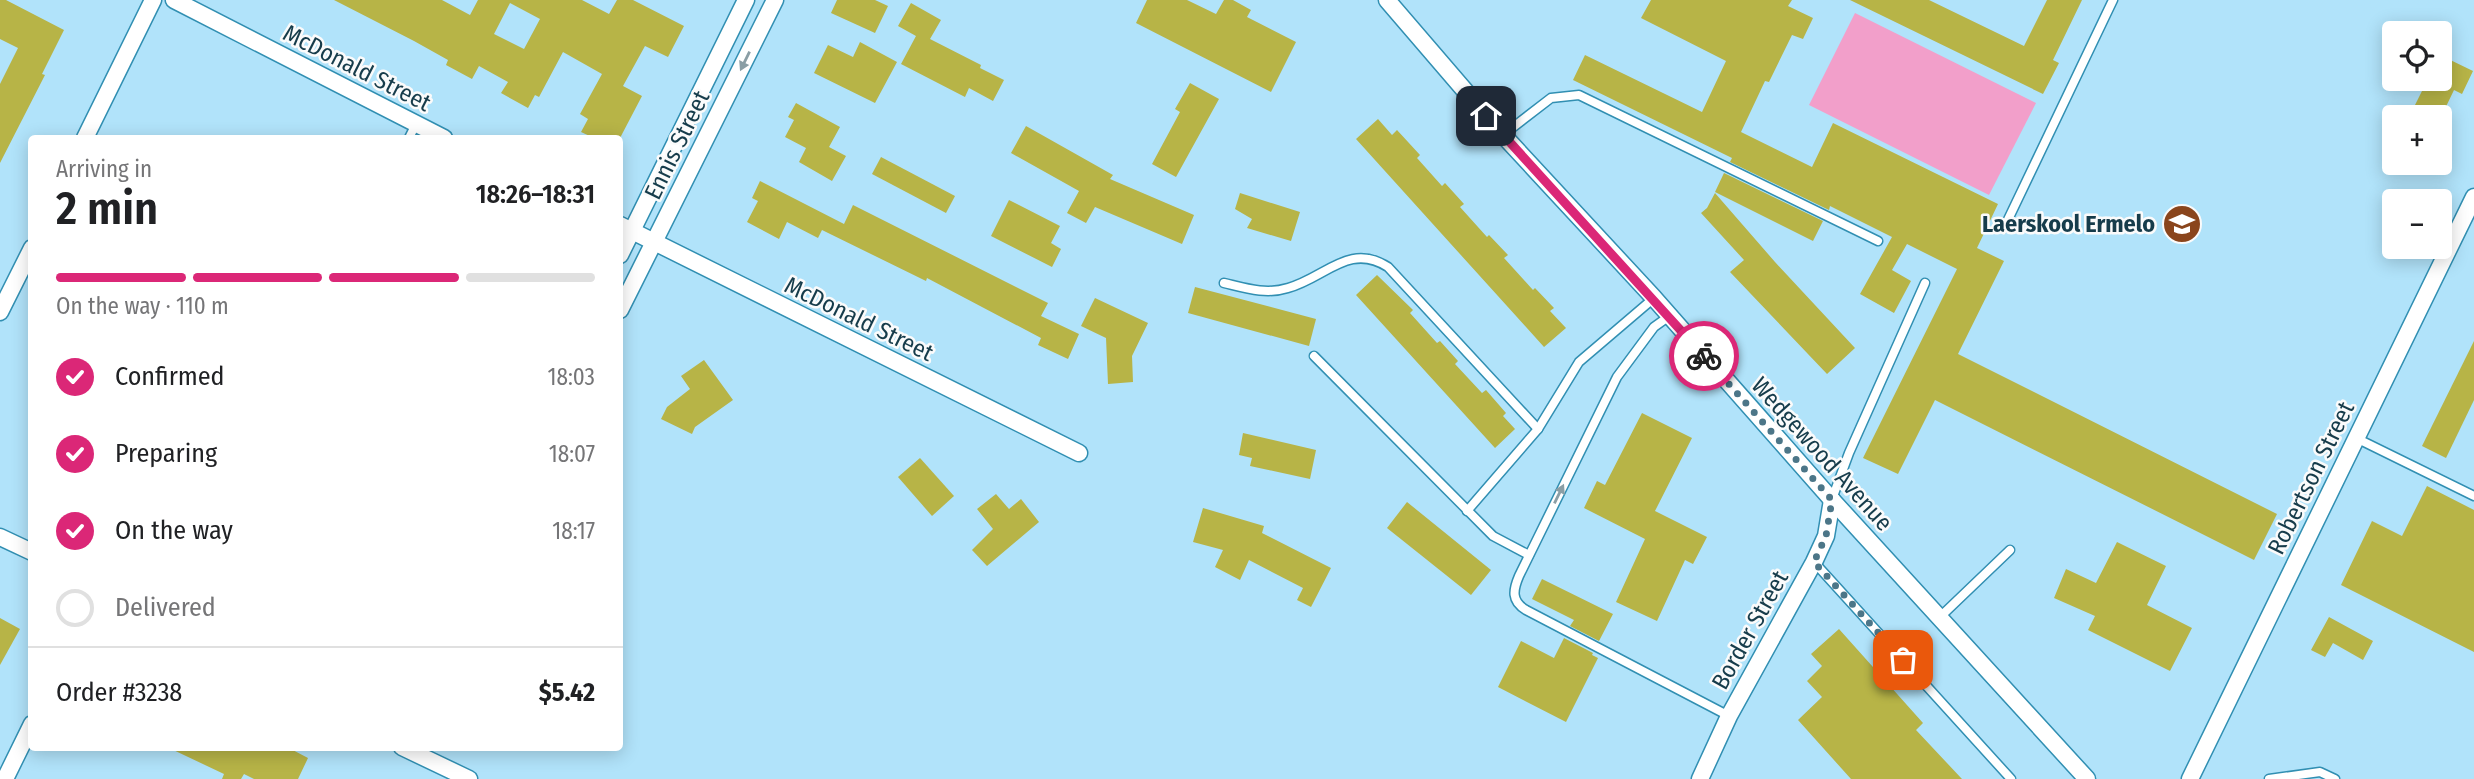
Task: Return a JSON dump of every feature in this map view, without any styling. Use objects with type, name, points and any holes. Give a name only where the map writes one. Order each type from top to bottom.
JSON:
[{"type":"street","points":[[86,135],[153,0]]},
{"type":"street","name":"McDonald Street","points":[[174,0],[412,131],[430,135]]},
{"type":"street","name":"Ennis Street","points":[[626,228],[746,0]]},
{"type":"street","name":"Ennis Street","points":[[623,304],[775,0]]},
{"type":"street","name":"Wedgewood Avenue","points":[[1387,0],[1503,135],[1654,298],[1832,500],[2087,779]]},
{"type":"street","name":"Robertson Street","points":[[2190,779],[2474,197]]},
{"type":"street","name":"McDonald Street","points":[[626,228],[1079,453]]},
{"type":"street","points":[[0,312],[28,256]]},
{"type":"street","name":"Border Street","points":[[1700,779],[1729,716],[1814,562],[1826,536],[1832,500]]},
{"type":"street","points":[[0,537],[28,550]]},
{"type":"street","points":[[5,779],[28,732]]},
{"type":"street","points":[[410,751],[468,779]]},
{"type":"lane","points":[[2004,228],[2113,0]]},
{"type":"lane","points":[[1503,135],[1551,98],[1578,95],[1878,241]]},
{"type":"lane","points":[[1224,283],[1257,292],[1286,289],[1315,278],[1353,258],[1363,257],[1380,262],[1538,429]]},
{"type":"lane","points":[[1832,500],[1849,453],[1925,283]]},
{"type":"lane","points":[[1467,511],[1538,429],[1579,362],[1654,298]]},
{"type":"lane","points":[[1668,317],[1654,327],[1617,377],[1529,555],[1515,586],[1514,598],[1517,605],[1729,716]]},
{"type":"lane","points":[[1314,356],[1493,536],[1529,555]]},
{"type":"lane","points":[[2356,438],[2474,496]]},
{"type":"lane","points":[[1940,617],[2010,551]]},
{"type":"lane","points":[[1814,562],[2011,779]]},
{"type":"lane","points":[[2269,779],[2320,772],[2335,779]]},
{"type":"shaded area","points":[[1855,13],[2036,103],[1989,195],[1809,105]]},
{"type":"building","points":[[0,0],[6,0],[64,30],[42,74],[45,75],[0,163],[0,84],[18,48],[0,39]]},
{"type":"building","points":[[334,0],[442,0],[470,15],[478,0],[582,0],[609,14],[617,0],[633,0],[684,26],[668,57],[645,46],[623,86],[642,96],[622,135],[588,135],[581,132],[588,119],[580,114],[602,74],[563,52],[539,97],[535,95],[528,108],[501,93],[508,82],[479,66],[472,79],[446,65],[448,60]],"holes":[[[510,3],[540,19],[524,49],[494,34]]]},
{"type":"building","points":[[837,0],[875,0],[888,6],[875,33],[831,13]]},
{"type":"building","points":[[1147,0],[1187,0],[1216,14],[1224,0],[1233,0],[1251,10],[1247,17],[1296,42],[1271,92],[1136,23]]},
{"type":"building","points":[[1651,0],[1792,0],[1788,6],[1813,18],[1803,39],[1792,35],[1769,82],[1765,81],[1741,132],[1812,167],[1833,123],[1998,204],[1977,248],[2004,261],[1958,354],[2277,514],[2254,560],[1935,400],[1898,474],[1863,458],[1957,269],[1907,244],[1892,270],[1911,281],[1894,313],[1860,294],[1892,237],[1730,162],[1732,158],[1573,80],[1585,55],[1702,112],[1726,61],[1641,18]]},
{"type":"building","points":[[1850,0],[1929,0],[2024,46],[2047,0],[2082,0],[2053,60],[2059,63],[2043,94]]},
{"type":"building","points":[[911,3],[941,20],[930,39],[1004,80],[993,101],[969,88],[965,97],[901,64],[916,36],[898,26]]},
{"type":"building","points":[[860,42],[897,62],[875,103],[814,73],[828,45],[853,57]]},
{"type":"building","points":[[2452,61],[2473,71],[2462,94],[2454,90],[2447,105],[2415,105],[2422,91],[2452,91]]},
{"type":"building","points":[[1190,83],[1219,99],[1176,177],[1152,164],[1180,112],[1175,109]]},
{"type":"building","points":[[796,103],[840,127],[829,147],[846,156],[832,181],[799,162],[806,148],[785,137],[794,120],[788,117]]},
{"type":"building","points":[[1378,119],[1392,135],[1397,130],[1420,155],[1417,158],[1442,186],[1445,183],[1464,204],[1460,207],[1487,237],[1489,235],[1508,255],[1504,258],[1533,290],[1535,288],[1554,308],[1550,311],[1566,328],[1544,347],[1356,139]]},
{"type":"building","points":[[1026,126],[1113,175],[1110,179],[1194,215],[1182,244],[1095,207],[1086,223],[1067,213],[1079,191],[1011,153]]},
{"type":"building","points":[[881,157],[955,196],[946,213],[872,174]]},
{"type":"building","points":[[1724,173],[1823,221],[1813,241],[1715,192]]},
{"type":"building","points":[[760,181],[844,224],[853,205],[1048,303],[1041,316],[1079,334],[1068,359],[1038,345],[1041,338],[927,278],[926,281],[822,230],[818,238],[787,222],[779,239],[747,222],[758,201],[752,198]]},
{"type":"building","points":[[1240,193],[1300,212],[1291,241],[1247,228],[1252,219],[1235,209]]},
{"type":"building","points":[[1715,193],[1855,348],[1827,374],[1730,272],[1744,260],[1701,213]]},
{"type":"building","points":[[1009,200],[1060,226],[1051,243],[1061,249],[1052,267],[991,236]]},
{"type":"building","points":[[1377,275],[1413,310],[1410,313],[1437,343],[1440,341],[1458,361],[1455,364],[1482,393],[1486,390],[1506,413],[1503,416],[1515,429],[1495,448],[1356,295]]},
{"type":"building","points":[[1195,287],[1316,319],[1309,346],[1188,313]]},
{"type":"building","points":[[1095,298],[1148,323],[1132,356],[1133,382],[1108,384],[1106,338],[1081,326]]},
{"type":"building","points":[[2474,341],[2474,400],[2446,458],[2422,446]]},
{"type":"building","points":[[704,360],[733,400],[695,427],[692,434],[661,419],[667,407],[690,389],[681,376]]},
{"type":"building","points":[[1642,413],[1692,438],[1655,511],[1707,537],[1693,564],[1685,560],[1657,621],[1616,602],[1645,539],[1584,508],[1597,481],[1605,485]]},
{"type":"building","points":[[1243,433],[1316,450],[1310,479],[1250,466],[1252,458],[1239,455]]},
{"type":"building","points":[[920,458],[954,496],[932,516],[898,477]]},
{"type":"building","points":[[2427,486],[2474,510],[2474,652],[2341,585],[2372,521],[2402,536]]},
{"type":"building","points":[[996,494],[1009,509],[1021,499],[1039,522],[987,566],[972,550],[993,529],[977,509]]},
{"type":"building","points":[[1407,502],[1491,570],[1471,595],[1387,528]]},
{"type":"building","points":[[1203,508],[1264,526],[1262,533],[1331,568],[1311,607],[1297,600],[1303,588],[1249,560],[1240,580],[1215,567],[1223,550],[1193,542]]},
{"type":"building","points":[[2117,542],[2166,566],[2147,605],[2192,628],[2170,671],[2088,630],[2095,616],[2054,598],[2066,569],[2096,583]]},
{"type":"building","points":[[1542,579],[1613,614],[1599,641],[1570,626],[1574,620],[1532,599]]},
{"type":"building","points":[[2329,617],[2373,641],[2363,660],[2333,643],[2325,657],[2311,650]]},
{"type":"building","points":[[0,618],[20,629],[0,665]]},
{"type":"building","points":[[1839,629],[1923,723],[1916,730],[1962,779],[1851,779],[1798,720],[1822,697],[1807,681],[1822,666],[1811,654]]},
{"type":"building","points":[[1564,638],[1598,658],[1566,722],[1498,687],[1521,641],[1554,658]]},
{"type":"building","points":[[175,751],[295,751],[308,758],[298,779],[254,779],[244,774],[241,779],[222,779],[224,774]]},
{"type":"way so far","points":[[1704,356],[1832,500],[1826,536],[1814,562],[1903,660]]},
{"type":"place","name":"Laerskool Ermelo","points":[[2182,224]]},
{"type":"route","points":[[1486,116],[1704,356]]}]
